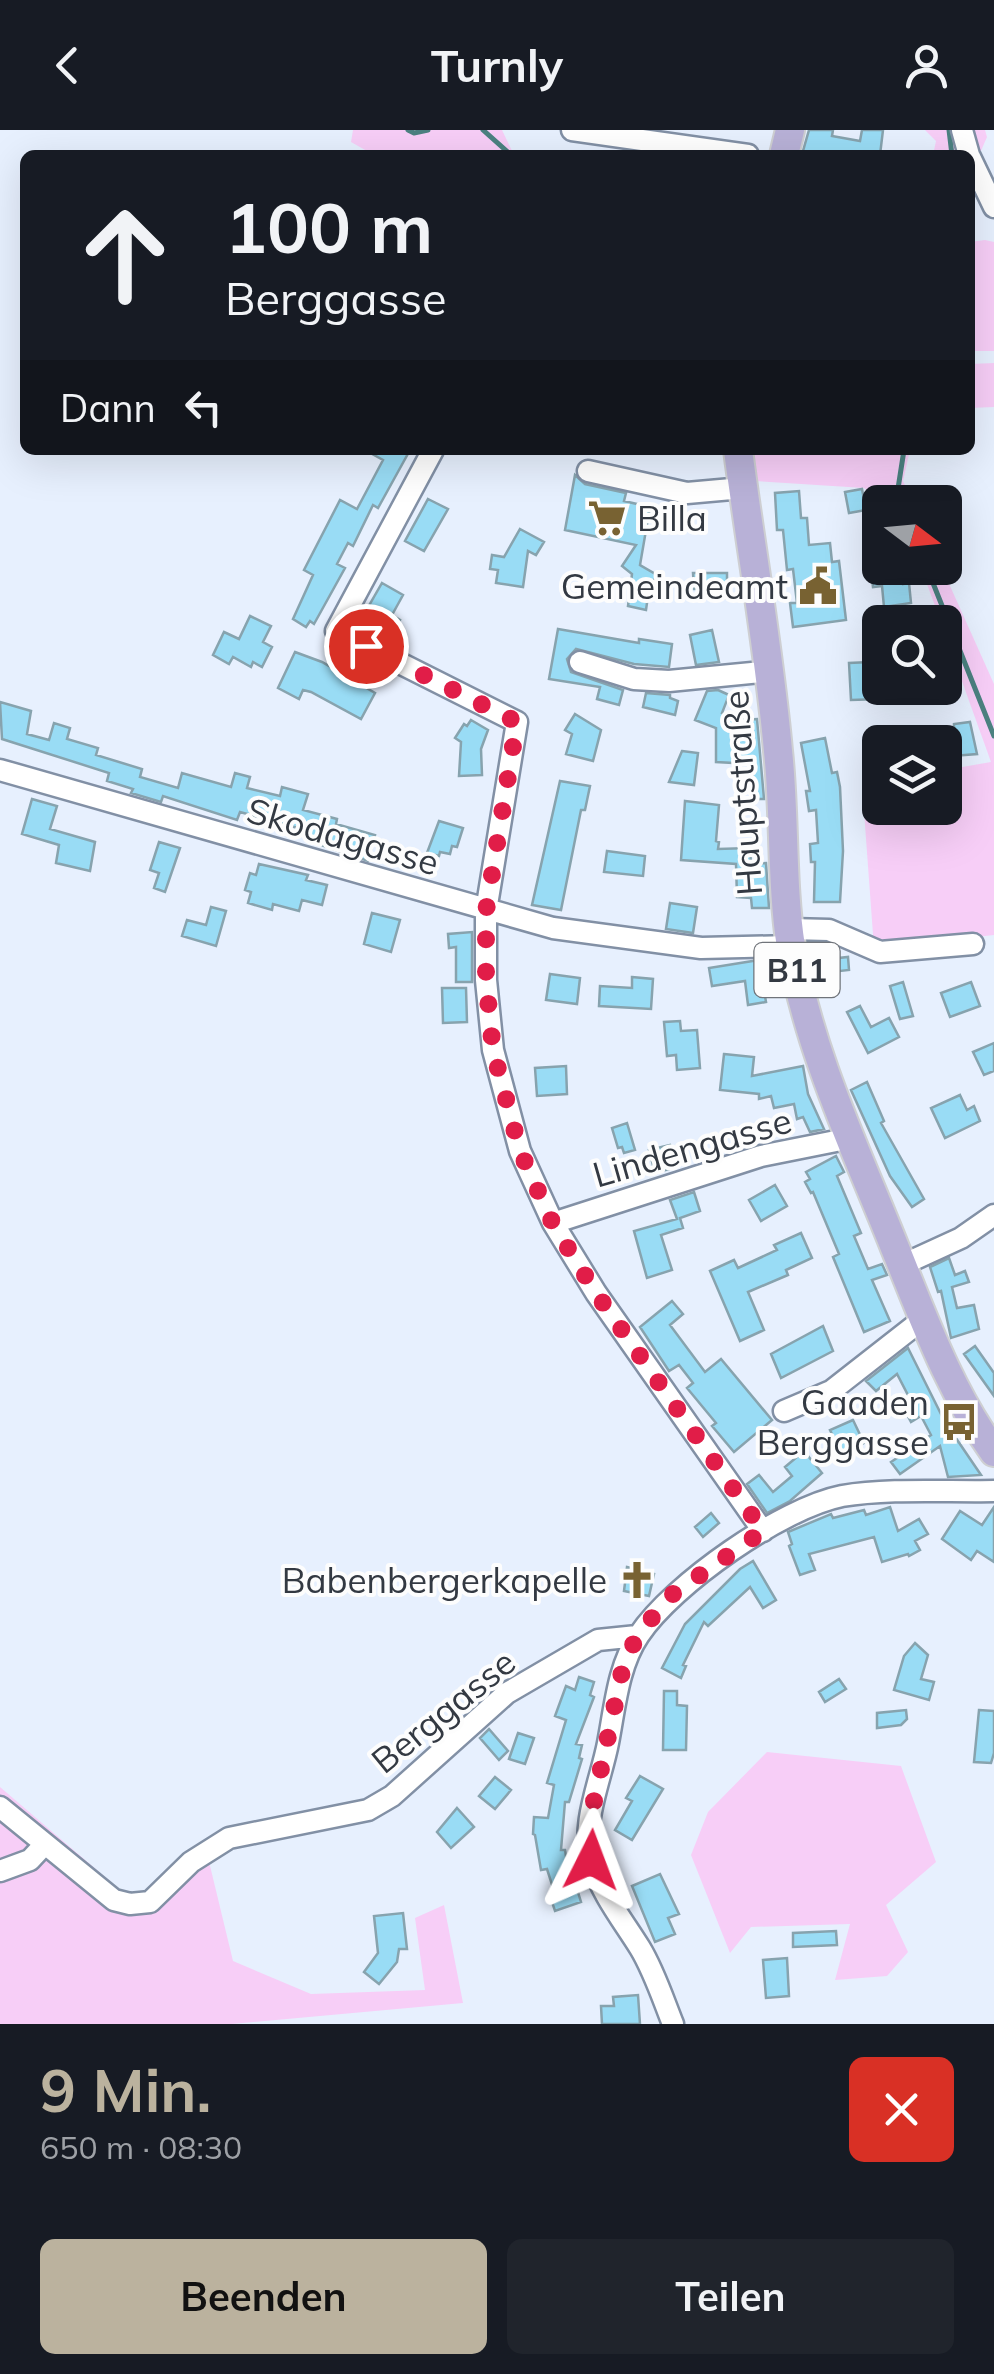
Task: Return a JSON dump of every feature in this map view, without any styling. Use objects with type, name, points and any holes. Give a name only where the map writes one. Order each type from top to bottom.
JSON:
[{"type":"main road","name":"Hauptstraße","points":[[739,455],[771,671],[784,804],[791,938],[816,1047],[923,1319],[958,1397],[994,1452]]},
{"type":"street","points":[[572,130],[713,150]]},
{"type":"street","points":[[975,167],[994,207]]},
{"type":"street","points":[[430,455],[336,631],[517,722],[486,911],[486,980],[493,1050],[520,1151],[553,1224],[596,1293],[763,1531]]},
{"type":"street","points":[[588,471],[687,493],[743,488]]},
{"type":"street","points":[[580,662],[634,679],[652,680],[704,680],[771,671]]},
{"type":"street","name":"Skodagasse","points":[[0,770],[553,928],[701,948],[829,930],[880,952],[974,944]]},
{"type":"street","name":"Lindengasse","points":[[553,1224],[762,1156],[851,1138]]},
{"type":"street","points":[[902,1265],[961,1238],[994,1215]]},
{"type":"street","points":[[784,1411],[831,1391],[923,1319]]},
{"type":"street","points":[[673,2024],[641,1950],[613,1910],[591,1860],[588,1829],[623,1667],[637,1636],[670,1596],[763,1531],[805,1508],[840,1497],[994,1491]]},
{"type":"street","name":"Berggasse","points":[[0,1807],[114,1900],[130,1904],[150,1902],[191,1862],[229,1838],[368,1810],[392,1796],[507,1693],[598,1640],[637,1636]]},
{"type":"street","points":[[0,1871],[30,1860],[44,1845]]},
{"type":"shaded area","points":[[353,130],[502,130],[512,150],[365,150],[351,142]]},
{"type":"shaded area","points":[[925,130],[985,130],[987,137],[975,165],[975,150],[934,150],[936,141]]},
{"type":"shaded area","points":[[975,241],[994,242],[994,351],[975,351]]},
{"type":"shaded area","points":[[994,363],[994,407],[975,408],[975,364]]},
{"type":"shaded area","points":[[753,455],[909,455],[905,485],[862,488],[755,481]]},
{"type":"shaded area","points":[[927,585],[950,585],[959,605],[935,605]]},
{"type":"shaded area","points":[[962,613],[994,684],[994,935],[874,948],[865,825],[962,825],[962,767],[991,762],[962,681]]},
{"type":"shaded area","points":[[767,1752],[901,1766],[936,1862],[886,1905],[908,1952],[887,1976],[835,1980],[850,1924],[751,1927],[730,1953],[691,1855],[708,1812]]},
{"type":"shaded area","points":[[0,1787],[119,1889],[127,1915],[151,1910],[205,1845],[233,1961],[311,1994],[425,1990],[415,1918],[444,1905],[463,2003],[232,2024],[0,2024]]},
{"type":"building","points":[[809,130],[833,130],[832,136],[860,141],[862,130],[883,130],[881,150],[803,150]]},
{"type":"building","points":[[374,455],[407,455],[378,508],[373,505],[353,546],[348,543],[337,564],[345,568],[314,624],[310,621],[306,627],[293,619],[313,575],[304,570],[340,500],[357,509],[383,460]]},
{"type":"building","name":"Billa","points":[[575,475],[585,484],[626,493],[624,501],[650,507],[640,565],[657,575],[649,589],[646,610],[628,606],[632,574],[622,566],[636,545],[565,530]]},
{"type":"building","points":[[862,489],[862,511],[849,513],[845,492]]},
{"type":"building","name":"Gemeindeamt","points":[[799,491],[809,545],[830,543],[832,562],[839,561],[846,620],[793,627],[790,603],[797,603],[793,569],[787,570],[783,530],[777,530],[775,493]]},
{"type":"building","points":[[428,499],[448,509],[424,551],[405,541]]},
{"type":"building","points":[[520,529],[544,542],[536,555],[528,551],[523,587],[496,583],[498,570],[490,569],[492,555],[504,557]]},
{"type":"building","points":[[693,573],[727,573],[727,598],[710,599],[710,589],[694,589]]},
{"type":"building","points":[[382,583],[403,595],[392,615],[400,620],[393,633],[363,616]]},
{"type":"building","points":[[873,585],[909,585],[911,603],[884,605],[882,586]]},
{"type":"building","points":[[250,616],[271,626],[263,642],[272,647],[262,667],[253,662],[251,667],[233,657],[229,664],[213,655],[224,632],[239,639]]},
{"type":"building","points":[[558,629],[639,643],[639,639],[672,644],[669,667],[634,664],[576,649],[567,659],[571,672],[623,690],[619,705],[597,699],[600,687],[549,679]]},
{"type":"building","points":[[712,630],[719,662],[696,665],[690,635]]},
{"type":"building","points":[[295,652],[322,662],[375,693],[361,719],[311,692],[303,690],[299,699],[278,688]]},
{"type":"building","points":[[862,662],[862,700],[851,700],[849,663]]},
{"type":"building","points":[[707,691],[729,695],[722,713],[739,720],[757,719],[764,799],[754,799],[752,764],[716,762],[716,728],[695,720]]},
{"type":"building","points":[[646,693],[670,695],[678,701],[675,715],[643,707]]},
{"type":"building","points":[[0,702],[31,711],[27,734],[49,740],[54,723],[70,728],[67,739],[98,748],[96,755],[142,769],[140,777],[178,788],[182,773],[231,787],[235,773],[250,777],[247,788],[280,796],[282,787],[308,794],[303,810],[375,835],[368,861],[306,840],[309,831],[240,812],[237,820],[163,796],[161,802],[131,793],[133,789],[107,781],[109,773],[2,739]]},
{"type":"building","points":[[575,714],[601,730],[593,761],[566,754],[572,734],[565,730]]},
{"type":"building","points":[[471,720],[488,730],[481,749],[482,775],[459,776],[461,742],[455,738]]},
{"type":"building","points":[[970,722],[977,754],[962,755],[962,725],[954,724]]},
{"type":"building","points":[[825,738],[832,773],[837,772],[840,787],[840,902],[814,902],[815,862],[811,862],[810,844],[818,843],[816,810],[809,811],[806,791],[810,791],[801,743]]},
{"type":"building","points":[[682,751],[698,753],[694,785],[669,782]]},
{"type":"building","points":[[560,781],[590,786],[585,810],[581,810],[561,910],[532,905]]},
{"type":"building","points":[[32,799],[57,806],[50,829],[95,842],[90,871],[56,863],[59,845],[22,834]]},
{"type":"building","points":[[685,801],[719,805],[718,849],[750,848],[751,864],[766,863],[769,908],[752,908],[751,898],[737,897],[736,864],[681,860]]},
{"type":"building","points":[[439,821],[463,828],[457,847],[452,846],[450,854],[440,852],[439,856],[427,853]]},
{"type":"building","points":[[159,842],[180,848],[165,892],[154,888],[159,873],[150,870]]},
{"type":"building","points":[[607,851],[645,856],[643,876],[604,872]]},
{"type":"building","points":[[259,864],[308,875],[306,880],[327,885],[322,905],[302,900],[299,911],[273,904],[272,910],[248,903],[251,892],[245,890],[250,873],[256,875]]},
{"type":"building","points":[[670,903],[697,907],[693,933],[666,929]]},
{"type":"building","points":[[211,907],[226,911],[216,946],[182,936],[187,920],[206,925]]},
{"type":"building","points":[[372,913],[400,920],[391,952],[364,944]]},
{"type":"building","points":[[472,932],[472,982],[456,982],[456,947],[449,948],[448,934]]},
{"type":"building","points":[[808,943],[828,945],[829,959],[848,957],[849,970],[814,974]]},
{"type":"building","points":[[759,960],[766,1002],[748,1005],[745,981],[712,986],[709,968]]},
{"type":"building","points":[[550,974],[580,978],[577,1004],[546,1000]]},
{"type":"building","points":[[632,977],[653,979],[651,1009],[599,1006],[600,986],[632,988]]},
{"type":"building","points":[[903,982],[913,1016],[900,1019],[890,986]]},
{"type":"building","points":[[971,982],[980,1006],[950,1017],[941,993]]},
{"type":"building","points":[[442,988],[466,988],[467,1022],[443,1023]]},
{"type":"building","points":[[860,1006],[871,1027],[889,1018],[899,1037],[868,1053],[847,1012]]},
{"type":"building","points":[[680,1021],[681,1031],[697,1030],[700,1068],[677,1070],[676,1055],[667,1056],[664,1022]]},
{"type":"building","points":[[994,1043],[994,1071],[984,1075],[973,1052]]},
{"type":"building","points":[[724,1054],[754,1057],[752,1076],[803,1066],[808,1094],[824,1129],[810,1132],[803,1117],[797,1119],[794,1104],[774,1108],[771,1096],[759,1099],[759,1094],[720,1090]]},
{"type":"building","points":[[566,1066],[567,1094],[537,1096],[535,1068]]},
{"type":"building","points":[[867,1082],[884,1121],[881,1123],[924,1199],[912,1207],[890,1176],[851,1090]]},
{"type":"building","points":[[960,1095],[967,1110],[974,1106],[980,1121],[945,1138],[931,1108]]},
{"type":"building","points":[[627,1123],[635,1150],[624,1153],[622,1147],[618,1148],[612,1128]]},
{"type":"building","points":[[670,1145],[677,1167],[655,1173],[649,1150]]},
{"type":"building","points":[[836,1156],[844,1172],[837,1176],[861,1233],[854,1236],[868,1269],[882,1264],[887,1275],[872,1280],[890,1321],[864,1332],[833,1257],[839,1254],[805,1182],[810,1179],[806,1172]]},
{"type":"building","points":[[775,1185],[787,1206],[761,1221],[749,1200]]},
{"type":"building","points":[[694,1192],[700,1211],[680,1218],[683,1228],[661,1235],[672,1270],[647,1278],[634,1231],[677,1219],[670,1200]]},
{"type":"building","points":[[801,1233],[812,1258],[786,1270],[788,1275],[748,1292],[764,1330],[740,1341],[710,1271],[734,1260],[738,1268],[777,1250],[774,1245]]},
{"type":"building","points":[[949,1258],[955,1275],[965,1271],[969,1282],[952,1287],[957,1308],[974,1305],[979,1329],[951,1338],[941,1291],[938,1292],[930,1267]]},
{"type":"building","points":[[672,1301],[683,1314],[670,1325],[705,1372],[721,1359],[772,1420],[734,1452],[687,1388],[693,1383],[679,1365],[669,1371],[640,1327]]},
{"type":"building","points":[[823,1326],[833,1351],[781,1378],[771,1354]]},
{"type":"building","points":[[975,1346],[994,1373],[994,1396],[964,1354]]},
{"type":"building","points":[[908,1348],[945,1422],[981,1475],[948,1477],[940,1446],[900,1474],[891,1462],[931,1435],[921,1416],[911,1422],[903,1407],[911,1401],[897,1374],[876,1391],[866,1381]]},
{"type":"building","points":[[853,1420],[864,1443],[842,1454],[830,1430]]},
{"type":"building","points":[[804,1451],[822,1473],[790,1501],[767,1513],[747,1484],[759,1475],[773,1492],[792,1476],[785,1467]]},
{"type":"building","points":[[890,1507],[898,1531],[919,1519],[928,1534],[915,1541],[920,1550],[882,1562],[874,1537],[809,1554],[815,1570],[800,1575],[788,1532],[831,1514],[833,1518],[864,1510],[866,1515]]},
{"type":"building","points":[[994,1507],[994,1562],[977,1551],[971,1560],[942,1539],[960,1511],[982,1525]]},
{"type":"building","points":[[711,1513],[719,1523],[703,1537],[695,1527]]},
{"type":"building","points":[[753,1561],[776,1600],[763,1608],[750,1587],[708,1626],[704,1622],[683,1665],[686,1666],[681,1678],[662,1668],[685,1624]]},
{"type":"building","name":"Babenbergerkapelle","points":[[627,1567],[654,1574],[649,1596],[624,1591]]},
{"type":"building","points":[[915,1643],[928,1655],[921,1679],[934,1682],[929,1700],[894,1690],[904,1656]]},
{"type":"building","points":[[579,1677],[594,1682],[590,1695],[594,1697],[576,1744],[582,1745],[582,1759],[569,1802],[565,1802],[561,1850],[565,1850],[571,1888],[576,1886],[581,1902],[555,1911],[550,1896],[555,1894],[547,1869],[541,1870],[533,1834],[534,1817],[548,1818],[554,1785],[547,1783],[566,1720],[555,1716],[566,1686],[575,1690]]},
{"type":"building","points":[[839,1679],[846,1689],[825,1702],[819,1692]]},
{"type":"building","points":[[664,1691],[677,1691],[677,1705],[687,1706],[686,1750],[663,1750]]},
{"type":"building","points":[[906,1710],[907,1719],[901,1725],[877,1728],[877,1713]]},
{"type":"building","points":[[979,1710],[994,1711],[991,1763],[974,1762]]},
{"type":"building","points":[[489,1729],[508,1751],[499,1760],[480,1738]]},
{"type":"building","points":[[518,1733],[534,1738],[525,1764],[509,1759]]},
{"type":"building","points":[[640,1776],[663,1789],[632,1840],[615,1830],[632,1801],[626,1798]]},
{"type":"building","points":[[495,1777],[511,1790],[495,1809],[479,1796]]},
{"type":"building","points":[[457,1808],[474,1827],[451,1848],[437,1832]]},
{"type":"building","points":[[660,1874],[679,1914],[668,1918],[675,1934],[655,1942],[632,1886]]},
{"type":"building","points":[[403,1913],[407,1949],[399,1949],[397,1962],[379,1984],[364,1972],[378,1953],[374,1916]]},
{"type":"building","points":[[836,1931],[837,1945],[793,1947],[793,1933]]},
{"type":"building","points":[[787,1958],[789,1996],[766,1998],[763,1960]]},
{"type":"building","points":[[638,1995],[640,2024],[602,2024],[601,2006],[614,2006],[613,1997]]},
{"type":"waterway","points":[[408,130],[428,130]]},
{"type":"waterway","points":[[483,130],[505,150]]},
{"type":"waterway","points":[[949,130],[951,150]]},
{"type":"waterway","points":[[899,485],[903,455]]},
{"type":"waterway","points":[[934,585],[994,736]]},
{"type":"place","name":"Billa","points":[[607,518]]},
{"type":"place","name":"Gemeindeamt","points":[[818,586]]},
{"type":"place","name":"Gaaden Berggasse","points":[[959,1422]]},
{"type":"place","name":"Babenbergerkapelle","points":[[637,1580]]},
{"type":"route","points":[[366,646],[517,722],[486,911],[486,980],[493,1050],[520,1151],[553,1224],[596,1293],[763,1531],[670,1596],[637,1636],[623,1667],[588,1829],[591,1860]]}]
